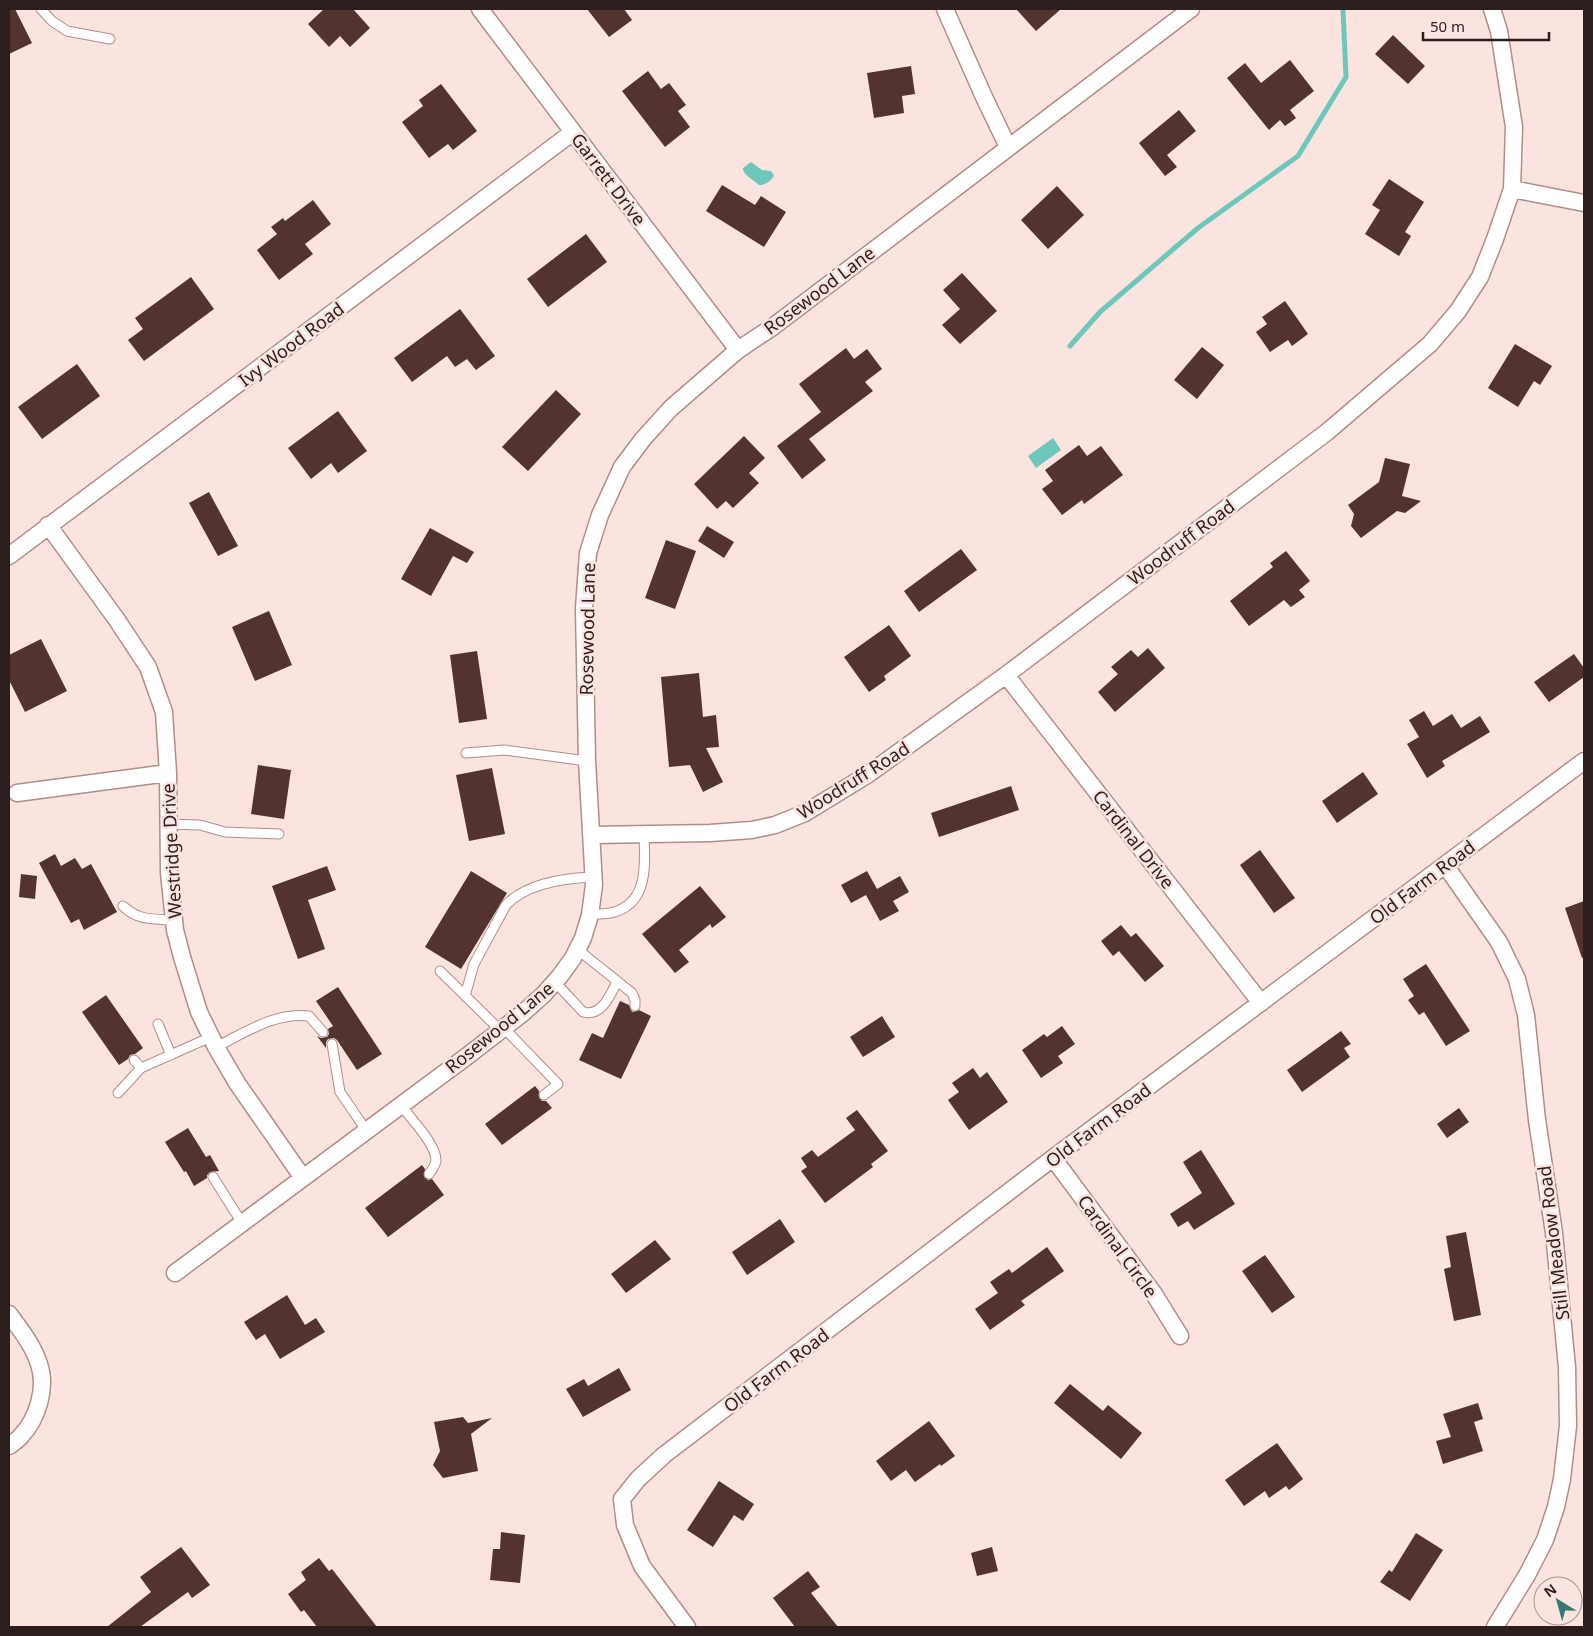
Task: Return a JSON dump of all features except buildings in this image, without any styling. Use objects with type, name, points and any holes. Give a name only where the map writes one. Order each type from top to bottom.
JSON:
[{"type":"street","name":"Garrett Drive","points":[[480,9],[738,350]]},
{"type":"street","points":[[945,9],[1008,146]]},
{"type":"street","name":"Rosewood Lane","points":[[175,1273],[502,1029],[544,994],[573,958],[583,938],[590,915],[594,877],[593,835],[587,761],[584,608],[588,552],[600,515],[622,467],[643,439],[671,408],[738,350],[774,326],[1008,146],[1191,9]]},
{"type":"street","name":"Woodruff Road","points":[[593,835],[644,835],[752,830],[775,825],[805,813],[867,775],[1006,675],[1327,432],[1430,344],[1458,311],[1480,277],[1512,189],[1514,127],[1499,31],[1492,9]]},
{"type":"street","name":"Ivy Wood Road","points":[[9,556],[573,132]]},
{"type":"street","points":[[1512,189],[1584,202]]},
{"type":"street","name":"Westridge Drive","points":[[48,525],[118,620],[148,668],[164,712],[168,773],[169,873],[174,920],[190,985],[214,1042],[237,1083],[303,1178]]},
{"type":"street","name":"Cardinal Drive","points":[[1006,675],[1261,1004]]},
{"type":"street","name":"Old Farm Road","points":[[687,1627],[642,1566],[625,1525],[622,1499],[638,1479],[664,1455],[1053,1158],[1584,761]]},
{"type":"street","points":[[17,792],[168,773]]},
{"type":"street","name":"Still Meadow Road","points":[[1445,865],[1499,942],[1517,979],[1526,1015],[1537,1120],[1554,1233],[1567,1366],[1568,1426],[1562,1479],[1556,1507],[1545,1540],[1527,1575],[1495,1627]]},
{"type":"street","name":"Cardinal Circle","points":[[1053,1158],[1154,1294],[1180,1336]]},
{"type":"street","points":[[9,1314],[33,1349],[43,1377],[34,1418],[21,1436],[9,1446]]},
{"type":"lane","points":[[41,9],[67,31],[110,39]]},
{"type":"lane","points":[[466,753],[504,750],[587,761]]},
{"type":"lane","points":[[168,824],[200,825],[224,832],[279,834]]},
{"type":"lane","points":[[590,915],[612,912],[628,904],[636,895],[643,884],[645,870],[644,835]]},
{"type":"lane","points":[[465,996],[474,964],[506,905],[513,898],[523,892],[564,878],[594,877]]},
{"type":"lane","points":[[123,906],[132,914],[145,919],[174,920]]},
{"type":"lane","points":[[577,950],[632,993],[635,1006]]},
{"type":"lane","points":[[440,971],[558,1084],[544,1095]]},
{"type":"lane","points":[[555,982],[583,1012],[589,1013],[596,1011],[605,1004],[617,982]]},
{"type":"lane","points":[[118,1093],[141,1068],[171,1055],[214,1042],[275,1018],[297,1014],[309,1016],[323,1032]]},
{"type":"lane","points":[[158,1024],[171,1055]]},
{"type":"lane","points":[[332,1044],[340,1092],[366,1130]]},
{"type":"lane","points":[[134,1060],[141,1068]]},
{"type":"lane","points":[[401,1105],[433,1150],[436,1160],[434,1168],[429,1174]]},
{"type":"lane","points":[[212,1177],[242,1223]]},
{"type":"water","points":[[751,162],[762,170],[771,171],[774,175],[772,179],[759,185],[748,177],[743,168]]},
{"type":"water","points":[[1053,438],[1061,450],[1036,468],[1028,456]]},
{"type":"waterway","points":[[1070,346],[1100,312],[1198,228],[1298,156],[1346,77],[1343,9]]}]
